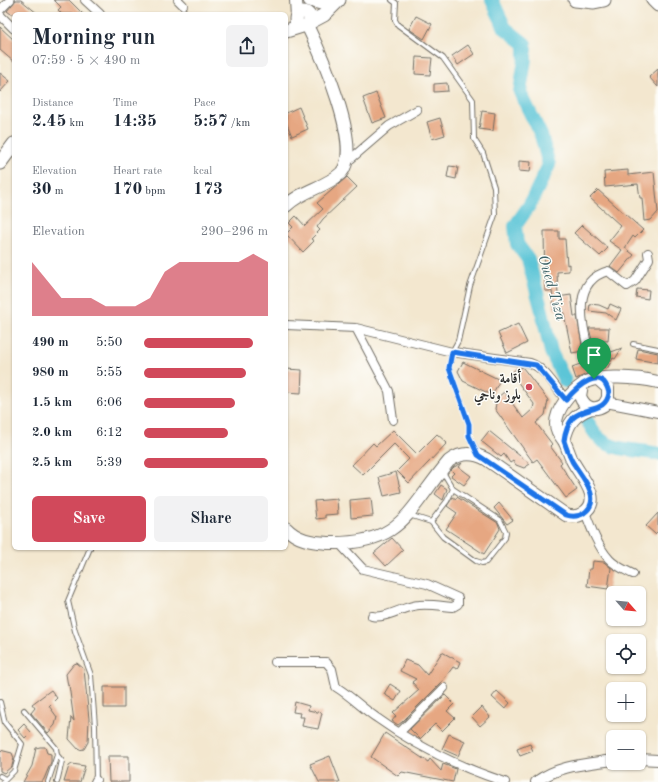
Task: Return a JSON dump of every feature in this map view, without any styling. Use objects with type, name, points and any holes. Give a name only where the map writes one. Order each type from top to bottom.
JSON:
[{"type":"main road","points":[[288,204],[294,198],[307,191],[331,181],[342,172],[346,163],[348,152],[333,82],[303,20],[297,0]]},
{"type":"main road","points":[[310,0],[321,3],[336,3]]},
{"type":"main road","points":[[575,0],[594,2],[604,0]]},
{"type":"main road","points":[[653,0],[658,5]]},
{"type":"main road","points":[[288,29],[336,3]]},
{"type":"main road","points":[[2,156],[12,146]]},
{"type":"main road","points":[[288,530],[300,539],[318,543],[339,543],[364,540],[383,535],[396,527],[409,515],[441,470],[449,460],[457,454],[478,455],[566,515],[574,516],[585,512],[590,505],[591,493],[572,460],[564,441],[557,431],[556,424],[560,410],[575,390],[586,382],[608,377],[645,379],[658,382]]},
{"type":"main road","points":[[564,441],[570,422],[574,416],[591,408],[600,408],[608,398],[614,384],[622,378]]},
{"type":"main road","points":[[597,380],[604,383],[608,398]]},
{"type":"main road","points":[[582,385],[580,396],[586,406],[591,408]]},
{"type":"street","points":[[0,10],[10,0]]},
{"type":"street","points":[[89,1],[98,12]]},
{"type":"street","points":[[0,15],[12,27]]},
{"type":"street","points":[[346,163],[389,126],[417,110]]},
{"type":"street","points":[[597,380],[581,312],[585,286],[598,274],[608,271],[627,286],[635,281],[649,259],[648,253]]},
{"type":"street","points":[[288,325],[356,328],[452,352],[536,365],[566,400]]},
{"type":"street","points":[[356,328],[389,391],[393,420]]},
{"type":"street","points":[[608,398],[658,412]]},
{"type":"street","points":[[585,512],[593,532],[609,559],[616,565],[633,574]]},
{"type":"street","points":[[339,543],[363,569],[427,584],[458,598],[458,604],[453,607],[420,604],[404,608],[379,618],[372,616]]},
{"type":"street","points":[[275,662],[326,662],[332,669],[336,686],[377,718],[428,750],[478,773],[505,782]]},
{"type":"street","points":[[400,732],[444,688]]},
{"type":"street","points":[[646,759],[658,760]]},
{"type":"street","points":[[536,782],[557,771],[575,765],[606,761]]},
{"type":"lane","points":[[392,0],[396,3],[395,20],[398,25],[443,58],[473,100],[474,139],[483,154],[494,187],[495,215],[470,286],[458,341],[452,352],[449,368],[469,424],[469,436],[478,455]]},
{"type":"lane","points":[[633,344],[658,349]]},
{"type":"lane","points":[[409,515],[431,522],[443,537],[476,561],[482,563],[486,562],[505,538],[506,532],[500,520],[453,489],[448,478],[441,470]]},
{"type":"lane","points":[[431,522],[448,501],[453,489]]},
{"type":"lane","points":[[89,550],[68,602],[75,631],[91,675],[95,726],[96,781]]},
{"type":"lane","points":[[0,702],[5,723],[22,744],[14,771],[4,781],[0,776]]},
{"type":"lane","points":[[24,710],[56,748],[57,755],[48,782]]},
{"type":"lane","points":[[57,755],[62,761],[57,782]]},
{"type":"building","points":[[16,0],[21,0],[36,12],[12,12],[11,14],[7,11]]},
{"type":"building","points":[[54,0],[69,0],[81,12],[60,12],[58,10],[61,7]]},
{"type":"building","points":[[416,16],[432,24],[424,39],[409,29]]},
{"type":"building","points":[[0,27],[12,38],[12,60],[0,50]]},
{"type":"building","points":[[468,45],[474,54],[458,65],[452,56]]},
{"type":"building","points":[[416,57],[432,58],[430,75],[415,74]]},
{"type":"building","points":[[658,69],[658,87],[649,77]]},
{"type":"building","points":[[0,73],[10,81],[0,92]]},
{"type":"building","points":[[447,83],[448,91],[434,92],[434,84]]},
{"type":"building","points":[[376,93],[386,118],[372,123],[363,98]]},
{"type":"building","points":[[299,107],[308,129],[292,136],[288,127],[288,112]]},
{"type":"building","points":[[482,111],[495,113],[493,131],[479,129]]},
{"type":"building","points":[[440,118],[445,135],[432,139],[427,122]]},
{"type":"building","points":[[519,161],[531,162],[530,172],[519,171]]},
{"type":"building","points":[[449,166],[458,167],[456,179],[447,177]]},
{"type":"building","points":[[628,170],[628,175],[654,172],[658,212],[651,220],[644,221],[642,198],[640,198],[638,184],[605,187],[604,172]]},
{"type":"building","points":[[347,177],[357,187],[323,219],[317,227],[320,230],[311,239],[314,241],[303,252],[288,236],[288,232],[293,227],[289,223],[296,216],[305,226],[323,209],[317,203]]},
{"type":"building","points":[[598,190],[643,230],[635,238],[633,236],[625,248],[634,255],[619,273],[610,266],[622,250],[609,241],[621,226],[590,198]]},
{"type":"building","points":[[582,225],[608,248],[600,256],[574,233]]},
{"type":"building","points":[[544,231],[559,231],[559,239],[565,239],[567,265],[569,264],[569,271],[557,272],[558,297],[571,295],[574,316],[577,316],[583,351],[572,353],[563,309],[554,310],[552,291],[545,291]]},
{"type":"building","points":[[637,289],[649,290],[648,299],[636,297]]},
{"type":"building","points":[[590,304],[599,305],[608,309],[610,304],[621,309],[616,320],[606,313],[589,311]]},
{"type":"building","points":[[518,324],[527,343],[507,353],[498,333]]},
{"type":"building","points":[[589,328],[609,328],[608,341],[592,340]]},
{"type":"building","points":[[622,348],[615,359],[613,358],[607,369],[599,365],[602,359],[598,357]]},
{"type":"building","points":[[638,349],[658,353],[658,363],[636,359]]},
{"type":"building","points":[[463,362],[500,380],[492,395],[463,381],[458,371]]},
{"type":"building","points":[[583,363],[587,374],[576,379],[572,367]]},
{"type":"building","points":[[519,367],[523,368],[548,400],[545,415],[536,423],[552,444],[550,446],[562,462],[560,464],[577,490],[566,498],[537,459],[533,462],[495,409],[497,398],[504,392],[523,418],[533,409],[534,404],[511,373]]},
{"type":"building","points":[[288,369],[302,370],[301,393],[288,392]]},
{"type":"building","points":[[393,430],[417,454],[437,434],[447,443],[409,483],[397,471],[409,459],[394,444],[363,475],[352,465],[373,443],[376,446]]},
{"type":"building","points":[[489,431],[530,464],[524,468],[516,465],[513,461],[510,463],[504,454],[501,457],[481,441]]},
{"type":"building","points":[[462,463],[459,467],[471,476],[464,485],[451,476],[454,473],[451,470]]},
{"type":"building","points":[[396,472],[401,492],[384,496],[379,477]]},
{"type":"building","points":[[441,485],[447,489],[443,500],[435,494]]},
{"type":"building","points":[[453,497],[456,499],[457,497],[498,523],[500,529],[484,554],[446,529],[457,513],[447,506]]},
{"type":"building","points":[[371,498],[373,516],[351,518],[350,500]]},
{"type":"building","points":[[337,499],[338,514],[325,515],[325,518],[316,519],[314,501]]},
{"type":"building","points":[[499,503],[513,520],[507,524],[494,508]]},
{"type":"building","points":[[658,513],[658,531],[655,534],[646,526]]},
{"type":"building","points":[[392,538],[403,550],[386,566],[374,553]]},
{"type":"building","points":[[593,561],[604,562],[611,568],[608,586],[606,586],[606,589],[587,586],[589,569],[592,569]]},
{"type":"building","points":[[442,652],[460,662],[457,669],[453,667],[441,683],[398,725],[392,721],[396,716],[393,713],[419,690],[412,682],[416,679],[400,671],[405,660],[418,665],[427,675]]},
{"type":"building","points":[[77,663],[84,669],[89,719],[88,742],[84,749],[79,750],[69,739],[71,717],[74,721],[66,674],[74,664]]},
{"type":"building","points":[[390,684],[401,691],[395,701],[384,694]]},
{"type":"building","points":[[104,687],[124,687],[124,708],[104,708]]},
{"type":"building","points":[[51,690],[57,698],[49,706],[57,717],[55,725],[48,733],[31,713],[35,708],[32,704]]},
{"type":"building","points":[[497,691],[510,703],[505,709],[492,697]]},
{"type":"building","points":[[445,695],[454,704],[447,711],[455,718],[442,731],[435,724],[420,739],[410,729]]},
{"type":"building","points":[[295,702],[309,706],[308,710],[322,713],[318,729],[302,726],[304,717],[299,717],[300,713],[293,712]]},
{"type":"building","points":[[482,707],[490,717],[480,726],[472,717]]},
{"type":"building","points":[[24,724],[31,732],[25,738],[18,730]]},
{"type":"building","points":[[385,733],[428,762],[430,759],[441,771],[443,764],[456,769],[453,782],[402,772],[398,776],[371,757]]},
{"type":"building","points":[[449,734],[465,741],[458,756],[442,749]]},
{"type":"building","points":[[530,744],[533,751],[520,756],[517,749]]},
{"type":"building","points":[[45,747],[47,753],[51,754],[51,762],[44,779],[42,782],[23,782],[32,766],[36,748]]},
{"type":"building","points":[[0,750],[12,753],[14,758],[12,766],[4,773],[0,771]]},
{"type":"building","points":[[108,756],[129,756],[129,782],[109,782]]},
{"type":"building","points":[[330,756],[340,782],[319,782],[310,764]]},
{"type":"building","points":[[72,764],[85,766],[80,782],[64,782],[69,766]]},
{"type":"waterway","name":"Oued Tiza","points":[[492,0],[505,28],[525,44],[525,59],[520,92],[541,135],[549,165],[529,206],[515,226],[517,244],[528,259],[551,352],[565,381]]},
{"type":"waterway","points":[[587,421],[598,437],[606,443],[620,448],[658,454]]},
{"type":"place","name":"أقامة بلوز وناجي","points":[[529,387]]},
{"type":"route","points":[[452,352],[530,363],[536,365],[542,371],[566,400],[575,390],[586,382],[594,379],[600,380],[608,388],[609,393],[606,402],[600,408],[591,408],[574,416],[565,432],[564,441],[572,460],[590,489],[592,497],[592,501],[585,512],[578,516],[570,516],[545,502],[486,459],[478,455],[469,436],[469,424],[449,368],[452,352]]}]
